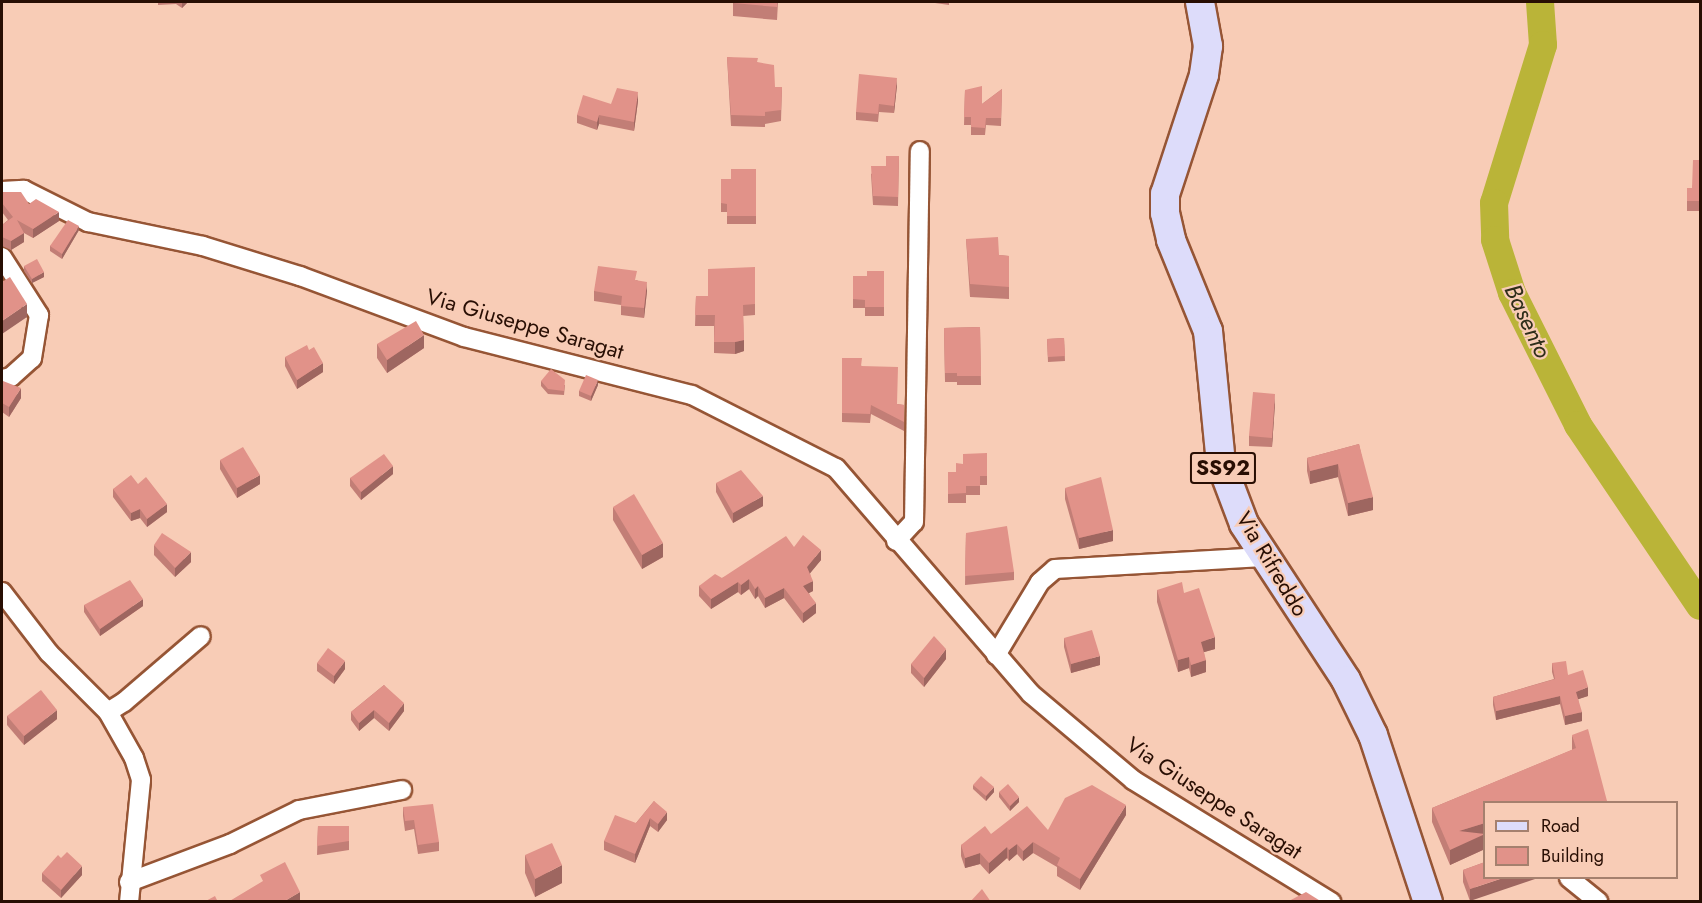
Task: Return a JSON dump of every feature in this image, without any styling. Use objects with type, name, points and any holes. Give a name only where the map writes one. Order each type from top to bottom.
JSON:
[{"type":"main road","name":"Via Rifreddo","points":[[1200,2],[1208,46],[1204,75],[1165,194],[1165,213],[1171,240],[1208,331],[1221,462],[1244,524],[1263,557],[1346,680],[1373,735],[1428,902]]},
{"type":"street","points":[[896,541],[914,522],[920,151]]},
{"type":"street","name":"Via Giuseppe Saragat","points":[[2,191],[24,190],[88,222],[203,246],[300,276],[464,337],[692,395],[836,468],[896,541],[1030,694],[1133,780],[1331,902]]},
{"type":"street","points":[[2,257],[39,315],[32,358],[11,377],[2,379]]},
{"type":"street","points":[[996,654],[1040,582],[1055,569],[1263,557]]},
{"type":"street","points":[[2,592],[49,653],[108,712],[134,758],[141,780],[129,882],[129,902]]},
{"type":"street","points":[[108,712],[124,702],[201,636]]},
{"type":"street","points":[[129,882],[230,844],[299,810],[402,790]]},
{"type":"street","points":[[1570,879],[1599,902]]},
{"type":"building","points":[[777,2],[777,7],[733,3]]},
{"type":"building","points":[[727,57],[758,58],[757,62],[774,65],[775,87],[782,87],[781,110],[765,112],[765,116],[731,115]]},
{"type":"building","points":[[859,74],[897,78],[894,106],[879,104],[878,114],[856,112]]},
{"type":"building","points":[[982,86],[982,104],[1002,89],[1001,118],[986,118],[985,128],[971,127],[971,117],[964,117],[965,90]]},
{"type":"building","points":[[617,88],[638,92],[634,122],[599,115],[597,122],[577,115],[583,95],[611,104]]},
{"type":"building","points":[[886,156],[899,156],[898,197],[873,196],[871,166],[886,166]]},
{"type":"building","points":[[1693,160],[1701,160],[1701,201],[1687,201],[1687,188],[1692,188]]},
{"type":"building","points":[[731,169],[756,169],[756,216],[727,216],[727,204],[721,203],[721,179],[731,179]]},
{"type":"building","points":[[2,192],[21,192],[29,204],[36,199],[59,212],[33,229],[17,220],[24,233],[11,241],[2,237],[2,225],[13,217],[2,203]]},
{"type":"building","points":[[68,220],[79,226],[62,254],[50,246]]},
{"type":"building","points":[[998,237],[999,255],[1009,256],[1009,287],[970,284],[966,239]]},
{"type":"building","points":[[37,259],[44,272],[32,279],[24,266]]},
{"type":"building","points":[[598,266],[637,271],[635,280],[647,282],[644,308],[621,306],[622,296],[594,291]]},
{"type":"building","points":[[755,267],[755,304],[743,305],[744,340],[714,342],[715,315],[695,315],[696,296],[708,296],[708,269]]},
{"type":"building","points":[[867,271],[884,271],[884,307],[865,307],[865,300],[853,299],[853,276],[867,276]]},
{"type":"building","points":[[10,277],[27,304],[2,321],[2,282]]},
{"type":"building","points":[[416,321],[424,335],[387,360],[377,344]]},
{"type":"building","points":[[980,327],[981,376],[957,376],[957,373],[945,373],[944,328]]},
{"type":"building","points":[[1064,338],[1065,356],[1048,357],[1047,339]]},
{"type":"building","points":[[307,345],[309,350],[314,347],[323,363],[297,380],[285,357]]},
{"type":"building","points":[[842,358],[862,358],[861,366],[898,367],[897,404],[904,405],[904,422],[871,405],[870,414],[842,413]]},
{"type":"building","points":[[551,369],[565,380],[564,391],[548,389],[541,381]]},
{"type":"building","points":[[586,375],[598,380],[591,396],[579,391]]},
{"type":"building","points":[[3,381],[21,388],[9,407],[2,403]]},
{"type":"building","points":[[1253,392],[1275,394],[1272,438],[1249,436]]},
{"type":"building","points":[[1359,444],[1373,497],[1348,503],[1338,464],[1310,471],[1307,458]]},
{"type":"building","points":[[243,447],[260,475],[237,488],[220,460]]},
{"type":"building","points":[[987,453],[987,476],[980,476],[980,486],[966,486],[966,493],[948,494],[948,472],[956,472],[956,463],[963,464],[963,454]]},
{"type":"building","points":[[384,454],[393,466],[361,492],[350,478]]},
{"type":"building","points":[[741,470],[763,496],[733,513],[716,483]]},
{"type":"building","points":[[131,475],[138,484],[146,477],[167,504],[147,519],[140,509],[131,513],[113,489]]},
{"type":"building","points":[[1101,477],[1113,530],[1079,538],[1065,488]]},
{"type":"building","points":[[634,494],[663,543],[642,555],[613,507]]},
{"type":"building","points":[[1007,526],[1014,572],[965,576],[966,533]]},
{"type":"building","points":[[162,533],[191,552],[175,568],[154,545]]},
{"type":"building","points":[[803,535],[821,550],[807,567],[813,581],[803,586],[816,603],[803,613],[784,588],[765,598],[758,586],[755,589],[749,579],[741,585],[738,582],[711,599],[699,586],[715,574],[722,578],[786,536],[794,547]]},
{"type":"building","points":[[130,580],[143,599],[100,629],[84,605]]},
{"type":"building","points":[[1182,582],[1184,593],[1199,588],[1215,637],[1201,642],[1206,660],[1191,665],[1189,657],[1178,660],[1157,590]]},
{"type":"building","points":[[1092,630],[1100,656],[1071,664],[1064,638]]},
{"type":"building","points":[[934,636],[946,649],[924,678],[911,664]]},
{"type":"building","points":[[328,648],[345,661],[334,676],[317,663]]},
{"type":"building","points":[[1566,661],[1568,675],[1583,670],[1588,687],[1576,692],[1582,712],[1565,716],[1560,696],[1496,711],[1493,697],[1555,679],[1552,663]]},
{"type":"building","points":[[384,685],[404,703],[389,723],[374,710],[359,723],[351,712]]},
{"type":"building","points":[[41,690],[57,710],[24,736],[7,716]]},
{"type":"building","points":[[1588,729],[1607,801],[1483,801],[1483,824],[1459,831],[1483,835],[1450,850],[1432,808],[1576,748],[1572,735]]},
{"type":"building","points":[[981,776],[994,787],[986,796],[973,785]]},
{"type":"building","points":[[1008,784],[1019,797],[1010,806],[999,792]]},
{"type":"building","points":[[1092,785],[1126,805],[1080,879],[1057,865],[1060,858],[1033,842],[1023,851],[1017,844],[1009,850],[1007,847],[989,863],[980,853],[965,858],[961,845],[985,826],[991,834],[1027,806],[1048,830],[1065,798]]},
{"type":"building","points":[[654,801],[667,812],[658,824],[650,818],[635,854],[604,841],[615,815],[636,823]]},
{"type":"building","points":[[433,804],[439,842],[418,845],[414,820],[405,821],[403,807]]},
{"type":"building","points":[[318,826],[349,826],[349,841],[317,846]]},
{"type":"building","points":[[552,843],[562,865],[535,879],[525,855]]},
{"type":"building","points":[[67,852],[82,866],[61,890],[42,873],[58,855],[61,858]]},
{"type":"building","points":[[285,862],[300,892],[283,902],[228,902],[263,881],[260,875]]},
{"type":"building","points":[[1483,863],[1483,879],[1500,879],[1470,889],[1463,870]]},
{"type":"building","points":[[982,889],[991,902],[970,902]]},
{"type":"building","points":[[1306,892],[1322,902],[1287,902]]},
{"type":"building","points":[[215,896],[218,902],[204,902]]},
{"type":"waterway","name":"Basento","points":[[1540,2],[1543,45],[1494,203],[1495,240],[1512,293],[1578,425],[1700,606]]}]
